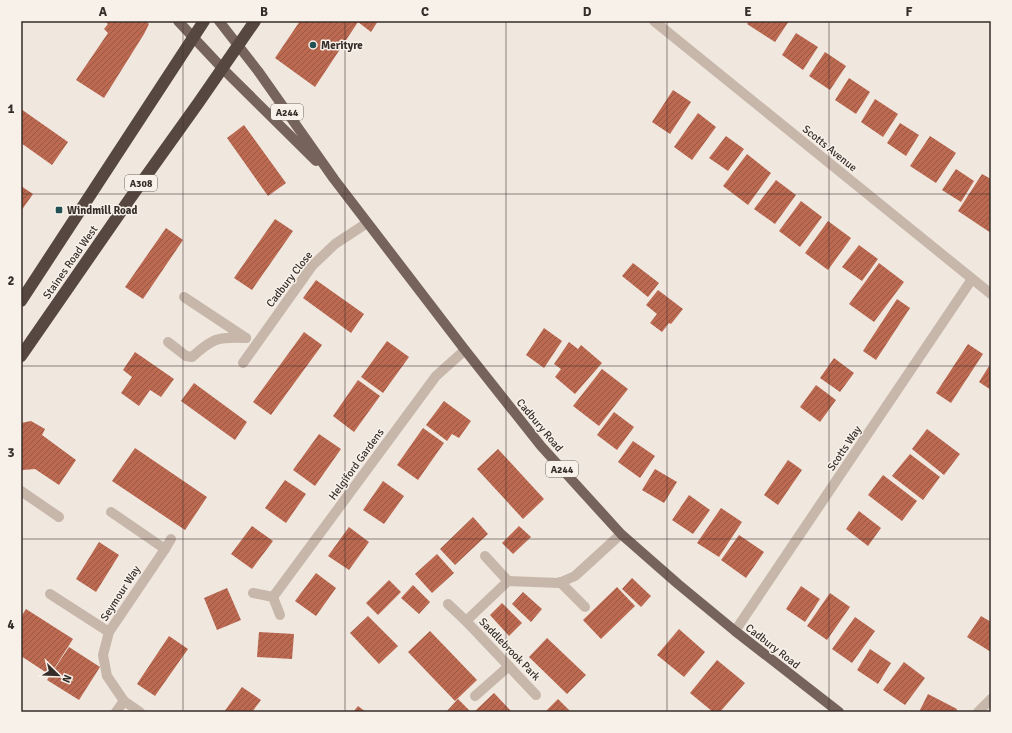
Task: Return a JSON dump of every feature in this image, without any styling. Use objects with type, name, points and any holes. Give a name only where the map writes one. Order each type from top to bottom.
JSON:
[{"type":"highway","points":[[21,302],[204,21]]},
{"type":"highway","name":"Staines Road West","points":[[21,356],[255,21]]},
{"type":"main road","points":[[178,21],[193,37]]},
{"type":"main road","points":[[219,21],[239,46]]},
{"type":"main road","name":"Cadbury Road","points":[[193,37],[222,69],[334,180]]},
{"type":"main road","name":"Cadbury Road","points":[[239,46],[267,83],[334,180],[541,446],[621,534],[735,632],[839,712]]},
{"type":"street","name":"Scotts Avenue","points":[[654,21],[991,294]]},
{"type":"street","name":"Cadbury Close","points":[[243,363],[312,266],[335,244],[367,223]]},
{"type":"street","name":"Scotts Way","points":[[735,632],[972,278]]},
{"type":"street","points":[[184,297],[256,345]]},
{"type":"street","points":[[168,342],[186,356],[192,357],[207,344],[222,337],[246,338]]},
{"type":"street","name":"Helgiford Gardens","points":[[273,597],[436,376],[465,350]]},
{"type":"street","points":[[21,491],[59,517]]},
{"type":"street","points":[[111,512],[165,549]]},
{"type":"street","points":[[485,556],[508,581],[560,582],[575,576],[621,534]]},
{"type":"street","name":"Seymour Way","points":[[140,712],[124,701],[107,676],[103,656],[109,632],[172,539]]},
{"type":"street","name":"Saddlebrook Park","points":[[466,621],[508,581]]},
{"type":"street","points":[[560,582],[585,607]]},
{"type":"street","points":[[253,593],[273,597],[280,615]]},
{"type":"street","points":[[50,594],[109,632]]},
{"type":"street","name":"Saddlebrook Park","points":[[448,604],[536,695]]},
{"type":"street","points":[[475,696],[509,666]]},
{"type":"street","points":[[978,712],[991,699]]},
{"type":"street","points":[[116,712],[124,701]]},
{"type":"building","points":[[105,21],[146,21],[149,24],[104,98],[76,80],[108,33],[104,29],[108,24]]},
{"type":"building","name":"Merityre","points":[[300,21],[378,21],[371,32],[358,22],[315,87],[275,58]]},
{"type":"building","points":[[749,21],[789,21],[775,42],[747,24]]},
{"type":"building","points":[[796,33],[818,47],[803,70],[782,55]]},
{"type":"building","points":[[825,52],[846,66],[830,90],[809,76]]},
{"type":"building","points":[[849,78],[870,92],[856,114],[835,100]]},
{"type":"building","points":[[673,90],[691,102],[670,134],[652,122]]},
{"type":"building","points":[[875,99],[898,114],[883,137],[861,122]]},
{"type":"building","points":[[21,109],[68,142],[52,165],[21,143]]},
{"type":"building","points":[[698,113],[716,127],[692,160],[674,147]]},
{"type":"building","points":[[900,123],[919,135],[906,156],[887,143]]},
{"type":"building","points":[[244,125],[286,183],[268,196],[227,138]]},
{"type":"building","points":[[726,136],[744,149],[728,171],[709,158]]},
{"type":"building","points":[[930,136],[956,153],[936,183],[910,166]]},
{"type":"building","points":[[747,154],[771,173],[748,205],[723,186]]},
{"type":"building","points":[[956,169],[974,181],[961,202],[942,190]]},
{"type":"building","points":[[982,174],[991,179],[991,233],[958,211]]},
{"type":"building","points":[[776,180],[796,195],[775,224],[754,209]]},
{"type":"building","points":[[21,186],[33,194],[21,211]]},
{"type":"building","points":[[801,201],[822,217],[800,247],[779,231]]},
{"type":"building","points":[[275,219],[293,231],[252,290],[234,278]]},
{"type":"building","points":[[828,221],[851,238],[828,270],[805,253]]},
{"type":"building","points":[[166,228],[183,240],[143,299],[125,287]]},
{"type":"building","points":[[859,245],[878,259],[862,281],[842,267]]},
{"type":"building","points":[[633,263],[659,283],[648,297],[622,276]]},
{"type":"building","points":[[879,263],[904,282],[874,322],[849,304]]},
{"type":"building","points":[[316,280],[364,314],[351,333],[303,298]]},
{"type":"building","points":[[658,290],[683,309],[671,324],[669,323],[662,332],[650,323],[657,314],[646,305]]},
{"type":"building","points":[[897,299],[910,308],[876,360],[863,351]]},
{"type":"building","points":[[544,328],[562,341],[544,368],[526,355]]},
{"type":"building","points":[[304,332],[322,345],[271,415],[253,402]]},
{"type":"building","points":[[387,341],[409,357],[383,393],[361,377]]},
{"type":"building","points":[[569,342],[578,349],[581,345],[602,363],[575,394],[555,377],[561,369],[554,364]]},
{"type":"building","points":[[968,344],[983,354],[951,403],[936,393]]},
{"type":"building","points":[[135,352],[174,379],[161,397],[150,390],[139,406],[121,393],[132,377],[123,370]]},
{"type":"building","points":[[834,358],[854,373],[840,392],[820,378]]},
{"type":"building","points":[[991,363],[991,390],[979,382]]},
{"type":"building","points":[[602,369],[628,389],[599,426],[573,406]]},
{"type":"building","points":[[358,380],[380,396],[354,432],[333,416]]},
{"type":"building","points":[[194,383],[247,422],[235,440],[181,401]]},
{"type":"building","points":[[816,385],[836,400],[820,422],[800,407]]},
{"type":"building","points":[[444,401],[471,421],[459,438],[452,434],[447,441],[426,425]]},
{"type":"building","points":[[614,412],[634,427],[617,450],[597,435]]},
{"type":"building","points":[[31,421],[45,429],[42,435],[76,460],[59,485],[35,469],[23,470],[21,473],[21,423]]},
{"type":"building","points":[[423,428],[444,443],[418,480],[397,465]]},
{"type":"building","points":[[927,429],[960,454],[944,475],[912,449]]},
{"type":"building","points":[[319,434],[341,449],[315,486],[293,470]]},
{"type":"building","points":[[633,441],[655,456],[640,478],[618,462]]},
{"type":"building","points":[[135,448],[207,497],[185,530],[112,481]]},
{"type":"building","points":[[498,449],[544,499],[523,519],[477,469]]},
{"type":"building","points":[[910,454],[940,477],[923,500],[892,476]]},
{"type":"building","points":[[788,460],[802,470],[778,505],[764,495]]},
{"type":"building","points":[[655,469],[677,482],[664,503],[642,490]]},
{"type":"building","points":[[883,475],[917,501],[902,521],[868,495]]},
{"type":"building","points":[[285,480],[306,494],[286,523],[265,508]]},
{"type":"building","points":[[383,481],[404,496],[384,524],[363,510]]},
{"type":"building","points":[[689,495],[710,510],[693,534],[672,520]]},
{"type":"building","points":[[721,508],[742,522],[719,557],[697,543]]},
{"type":"building","points":[[859,511],[881,528],[868,546],[846,529]]},
{"type":"building","points":[[473,517],[488,534],[455,565],[440,549]]},
{"type":"building","points":[[252,526],[273,541],[252,569],[231,554]]},
{"type":"building","points":[[519,526],[531,537],[513,554],[502,543]]},
{"type":"building","points":[[349,527],[369,542],[349,570],[328,556]]},
{"type":"building","points":[[739,535],[764,552],[746,578],[721,560]]},
{"type":"building","points":[[99,542],[119,555],[96,592],[76,579]]},
{"type":"building","points":[[437,554],[454,573],[432,593],[415,574]]},
{"type":"building","points":[[316,573],[336,588],[316,616],[295,601]]},
{"type":"building","points":[[632,578],[651,596],[641,607],[622,589]]},
{"type":"building","points":[[389,580],[401,592],[378,615],[366,603]]},
{"type":"building","points":[[413,585],[430,602],[419,614],[401,598]]},
{"type":"building","points":[[801,586],[820,599],[805,622],[786,609]]},
{"type":"building","points":[[617,587],[635,606],[601,639],[583,620]]},
{"type":"building","points":[[227,588],[241,620],[217,630],[204,598]]},
{"type":"building","points":[[523,592],[542,609],[531,622],[512,604]]},
{"type":"building","points":[[830,593],[850,607],[827,640],[807,626]]},
{"type":"building","points":[[502,603],[522,623],[509,636],[490,615]]},
{"type":"building","points":[[26,609],[73,639],[50,675],[21,656],[21,617]]},
{"type":"building","points":[[368,616],[398,646],[379,664],[350,633]]},
{"type":"building","points":[[981,616],[991,622],[991,652],[967,637]]},
{"type":"building","points":[[855,617],[875,631],[852,663],[832,649]]},
{"type":"building","points":[[679,629],[705,652],[684,677],[657,655]]},
{"type":"building","points":[[430,631],[477,680],[455,701],[408,652]]},
{"type":"building","points":[[259,632],[294,634],[292,659],[257,657]]},
{"type":"building","points":[[169,636],[188,649],[155,696],[137,684]]},
{"type":"building","points":[[547,638],[586,675],[567,694],[529,657]]},
{"type":"building","points":[[69,647],[100,667],[79,700],[47,680]]},
{"type":"building","points":[[870,649],[891,663],[878,684],[857,670]]},
{"type":"building","points":[[717,660],[745,683],[720,712],[713,712],[690,693]]},
{"type":"building","points":[[904,662],[925,678],[905,705],[883,690]]},
{"type":"building","points":[[242,687],[261,700],[252,712],[224,712]]},
{"type":"building","points":[[494,693],[512,712],[474,712]]},
{"type":"building","points":[[928,694],[957,709],[956,712],[919,712]]},
{"type":"building","points":[[458,699],[471,712],[446,712]]},
{"type":"building","points":[[558,699],[570,711],[569,712],[545,712]]},
{"type":"building","points":[[358,706],[366,712],[353,712]]},
{"type":"place","name":"Merityre","points":[[313,45]]},
{"type":"place","name":"Windmill Road","points":[[59,210]]}]
